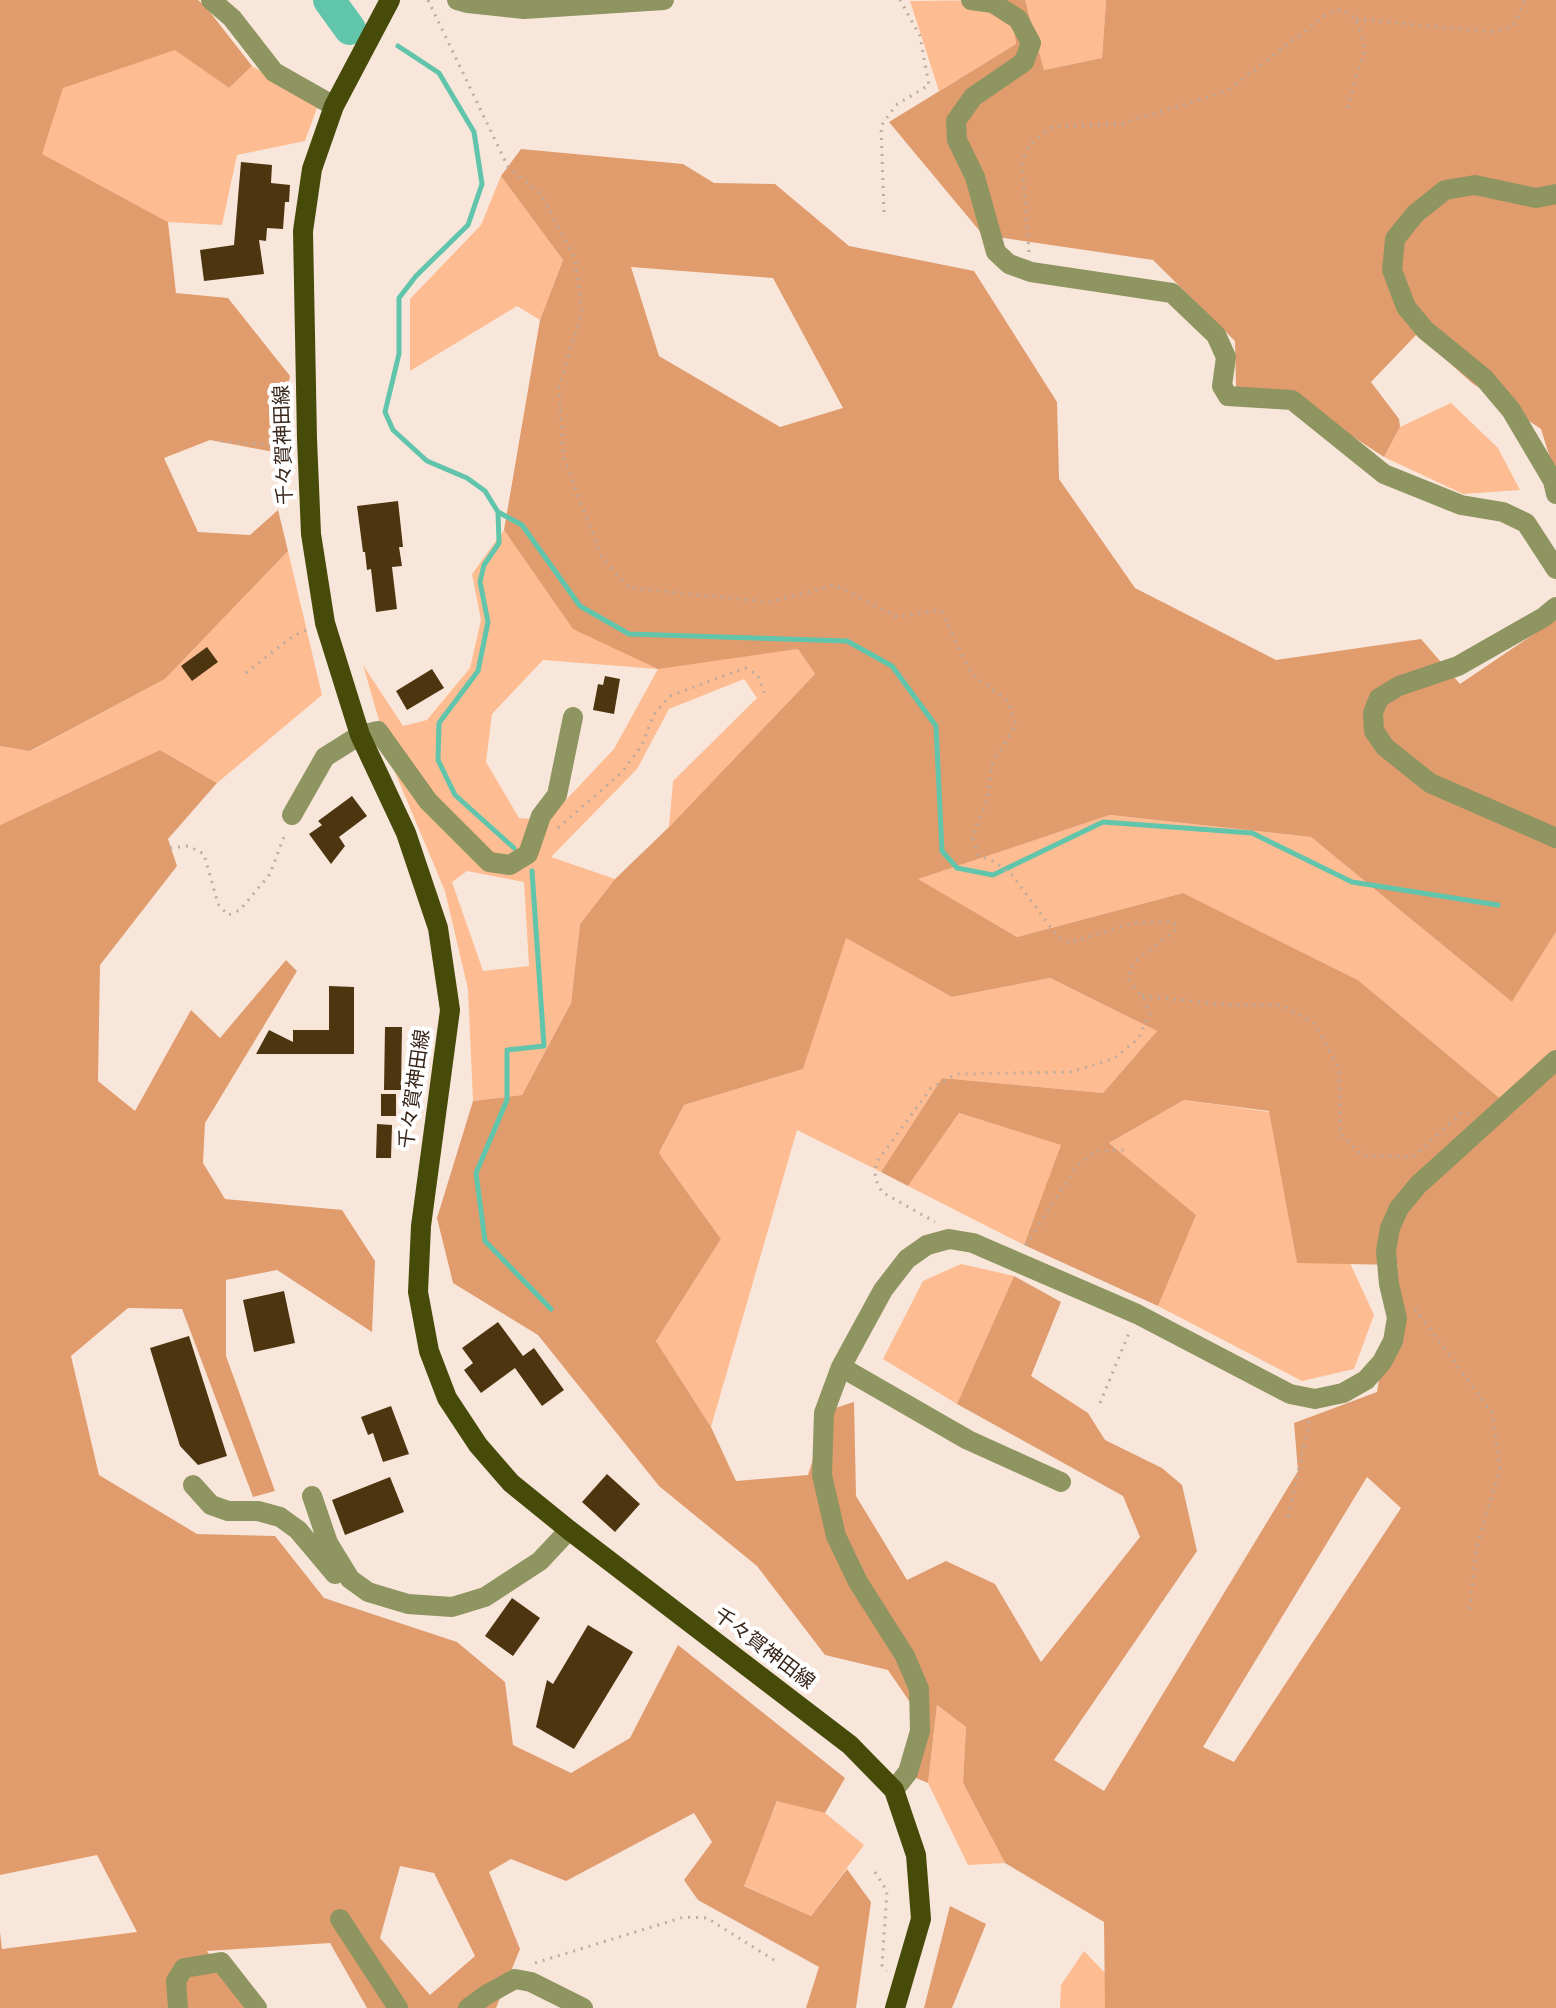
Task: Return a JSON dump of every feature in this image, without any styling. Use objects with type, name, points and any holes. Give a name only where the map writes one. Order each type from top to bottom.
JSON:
[{"type":"main road","name":"千々賀神田線","points":[[390,0],[334,106],[312,169],[303,231],[307,439],[311,534],[325,623],[360,735],[406,833],[438,928],[450,1010],[421,1226],[418,1292],[429,1351],[447,1398],[478,1445],[511,1483],[850,1745],[894,1790],[916,1855],[921,1919],[897,2000]]},
{"type":"street","points":[[211,0],[232,18],[274,72],[334,106]]},
{"type":"street","points":[[457,0],[524,9],[664,0]]},
{"type":"street","points":[[971,0],[993,3],[1018,19],[1031,43],[1024,62],[973,97],[956,121],[957,140],[975,177],[996,252],[1009,264],[1031,272],[1172,293],[1216,335],[1226,357],[1222,386],[1228,396],[1292,400],[1384,474],[1461,505],[1503,512],[1526,523],[1556,569]]},
{"type":"street","points":[[1556,194],[1536,198],[1475,185],[1445,190],[1415,214],[1395,239],[1392,270],[1406,307],[1425,330],[1484,378],[1511,410],[1553,481],[1556,494]]},
{"type":"street","points":[[1556,607],[1458,666],[1399,686],[1379,698],[1373,713],[1374,731],[1385,747],[1430,783],[1556,838]]},
{"type":"street","points":[[292,815],[325,757],[360,735],[378,731],[428,801],[489,862],[510,865],[528,854],[541,816],[557,795],[573,717]]},
{"type":"street","points":[[894,1790],[908,1772],[920,1731],[919,1689],[905,1656],[858,1582],[836,1536],[822,1475],[824,1413],[841,1367],[883,1290],[907,1259],[927,1245],[949,1239],[973,1243],[1137,1314],[1290,1394],[1315,1399],[1343,1393],[1366,1380],[1382,1362],[1393,1341],[1397,1318],[1386,1251],[1390,1228],[1399,1208],[1418,1185],[1556,1060]]},
{"type":"street","points":[[841,1367],[968,1440],[1061,1482]]},
{"type":"street","points":[[193,1485],[211,1505],[228,1511],[258,1511],[280,1517],[298,1530],[334,1573],[350,1579],[368,1592],[408,1604],[452,1607],[485,1597],[540,1561],[569,1530]]},
{"type":"street","points":[[312,1496],[328,1543],[350,1579]]},
{"type":"street","points":[[340,1919],[398,2008]]},
{"type":"street","points":[[178,2008],[176,1981],[184,1968],[221,1962],[257,2008]]},
{"type":"street","points":[[468,2008],[515,1979],[531,1982],[583,2008]]},
{"type":"path","points":[[428,0],[508,167],[541,194],[575,259],[582,312],[559,386],[563,456],[602,558],[630,588],[770,602],[835,585],[897,617],[941,610],[971,673],[1008,701],[1016,725],[992,764],[988,799],[972,836],[978,855],[995,862],[1013,876],[1057,936],[1069,943],[1133,923],[1174,922],[1177,929],[1133,963],[1128,980],[1142,996],[1150,1014],[1138,1039],[1113,1059],[1070,1072],[956,1074],[931,1088],[876,1163],[875,1178],[882,1192],[938,1224],[949,1239]]},
{"type":"path","points":[[884,212],[881,126],[896,105],[929,85],[920,36],[900,0]]},
{"type":"path","points":[[1031,272],[1022,161],[1029,145],[1052,127],[1121,124],[1227,91],[1327,14],[1342,9],[1356,19],[1495,32],[1514,25],[1525,0]]},
{"type":"path","points":[[1347,109],[1365,48],[1356,19]]},
{"type":"path","points":[[221,441],[271,445],[307,439]]},
{"type":"path","points":[[246,673],[293,636],[325,623]]},
{"type":"path","points":[[552,834],[622,772],[642,745],[654,714],[670,696],[745,668],[758,675],[764,693]]},
{"type":"path","points":[[170,848],[188,846],[204,854],[218,904],[228,915],[240,910],[270,874],[292,815]]},
{"type":"path","points":[[1142,996],[1231,1005],[1281,1005],[1314,1023],[1339,1069],[1340,1134],[1364,1156],[1413,1157],[1461,1113],[1496,1115]]},
{"type":"path","points":[[1015,1261],[1077,1166],[1095,1151],[1127,1150]]},
{"type":"path","points":[[1414,1308],[1492,1413],[1500,1468],[1476,1549],[1469,1615]]},
{"type":"path","points":[[1100,1403],[1137,1314]]},
{"type":"path","points":[[1288,1517],[1315,1399]]},
{"type":"path","points":[[875,1872],[887,1891],[882,1965],[897,2000]]},
{"type":"path","points":[[515,1979],[526,1966],[684,1917],[707,1918],[774,1960]]},
{"type":"shaded area","points":[[0,0],[198,0],[252,66],[229,88],[175,50],[63,88],[42,154],[168,222],[176,293],[228,298],[290,376],[274,452],[210,440],[164,458],[198,532],[250,535],[278,510],[288,551],[165,679],[30,751],[0,746]]},
{"type":"shaded area","points":[[999,0],[1010,4],[1016,44],[939,91],[910,1]]},
{"type":"shaded area","points":[[999,0],[1025,0],[1044,70],[1102,58],[1106,0],[1556,0],[1556,477],[1541,429],[1472,383],[1417,334],[1371,382],[1399,419],[1400,427],[1384,457],[1285,392],[1236,390],[1235,341],[1153,260],[983,235],[889,122],[1016,44],[1010,4]]},
{"type":"shaded area","points":[[1025,0],[1106,0],[1102,58],[1044,70]]},
{"type":"shaded area","points":[[175,49],[229,88],[252,66],[318,105],[305,141],[237,155],[222,225],[168,222],[41,154],[62,88]]},
{"type":"shaded area","points":[[521,149],[683,164],[714,183],[775,184],[849,246],[974,271],[1057,402],[1059,479],[1135,588],[1276,660],[1421,639],[1460,684],[1556,619],[1556,932],[1512,1002],[1311,837],[1110,815],[918,879],[1017,937],[1183,893],[1358,980],[1502,1100],[1556,1062],[1556,2008],[1105,2008],[1104,1922],[1005,1863],[963,1783],[966,1727],[937,1705],[928,1783],[911,1776],[918,1714],[888,1670],[825,1655],[757,1566],[659,1486],[538,1335],[453,1283],[437,1218],[473,1101],[522,1095],[571,1003],[580,924],[615,879],[815,674],[798,649],[658,669],[573,629],[504,530],[540,320],[563,260],[501,176]],"holes":[[[631,267],[773,278],[843,408],[780,427],[659,356]],[[846,938],[952,997],[1050,978],[1157,1031],[1103,1093],[942,1078],[881,1172],[908,1186],[959,1113],[1061,1145],[1024,1245],[1158,1306],[1196,1215],[1109,1143],[1184,1100],[1269,1111],[1297,1263],[1398,1265],[1377,1392],[1294,1423],[1298,1471],[1104,1791],[1054,1760],[1197,1551],[1182,1485],[1162,1468],[1105,1440],[1088,1413],[1031,1376],[1061,1302],[1014,1276],[957,1404],[1123,1496],[1140,1537],[1041,1662],[995,1584],[946,1561],[907,1580],[856,1496],[854,1402],[829,1410],[808,1475],[736,1481],[711,1427],[656,1341],[721,1239],[659,1153],[684,1105],[803,1069]],[[1367,1477],[1401,1508],[1234,1762],[1203,1747]]]},
{"type":"shaded area","points":[[501,176],[563,260],[540,320],[517,306],[410,371],[410,299],[481,225]]},
{"type":"shaded area","points":[[1451,403],[1498,448],[1520,490],[1463,494],[1384,457],[1400,427]]},
{"type":"shaded area","points":[[504,530],[573,628],[658,668],[798,649],[815,674],[669,827],[673,781],[757,698],[744,679],[669,709],[637,769],[551,857],[615,879],[580,924],[571,1003],[522,1095],[473,1101],[468,989],[445,891],[392,765],[363,665],[403,726],[427,720],[470,668],[481,620],[472,574]],"holes":[[[543,660],[658,669],[614,749],[547,820],[519,818],[486,762],[492,714]],[[467,871],[524,882],[529,966],[483,971],[452,882]]]},
{"type":"shaded area","points":[[288,551],[322,695],[217,783],[160,750],[0,825],[0,746],[31,751],[165,679]]},
{"type":"shaded area","points":[[160,750],[217,783],[168,839],[177,866],[100,965],[98,1081],[135,1111],[191,1010],[220,1038],[286,960],[297,971],[205,1123],[203,1163],[225,1199],[342,1210],[375,1261],[372,1332],[277,1270],[226,1280],[226,1356],[275,1491],[253,1497],[182,1309],[128,1308],[71,1356],[99,1475],[197,1534],[275,1536],[324,1598],[457,1642],[505,1682],[513,1745],[571,1773],[630,1738],[678,1645],[845,1778],[825,1813],[777,1801],[744,1886],[811,1916],[847,1869],[871,1902],[856,2008],[806,2008],[819,1967],[698,1900],[684,1880],[712,1842],[694,1813],[566,1881],[511,1859],[489,1872],[520,1949],[496,2008],[367,2008],[330,1943],[207,1951],[248,2008],[0,2008],[0,1932],[2,1949],[137,1932],[97,1855],[0,1875],[0,825]],"holes":[[[400,1866],[434,1873],[475,1956],[430,1995],[380,1938]]]},
{"type":"shaded area","points":[[1110,815],[1311,837],[1512,1002],[1556,932],[1556,1062],[1502,1100],[1358,980],[1183,893],[1017,937],[917,879]]},
{"type":"shaded area","points":[[845,937],[952,997],[1050,978],[1157,1031],[1103,1093],[942,1078],[881,1172],[797,1130],[711,1427],[656,1341],[721,1239],[659,1153],[684,1105],[803,1069]]},
{"type":"shaded area","points":[[1184,1100],[1270,1112],[1297,1262],[1350,1263],[1374,1315],[1354,1369],[1302,1381],[1158,1306],[1195,1215],[1109,1143]]},
{"type":"shaded area","points":[[959,1113],[1062,1145],[1024,1245],[908,1186]]},
{"type":"shaded area","points":[[961,1264],[1014,1276],[957,1404],[883,1359],[923,1281]]},
{"type":"shaded area","points":[[937,1705],[966,1727],[963,1783],[1005,1863],[968,1865],[928,1783]]},
{"type":"shaded area","points":[[778,1800],[825,1813],[864,1845],[811,1916],[743,1885]]},
{"type":"shaded area","points":[[950,1906],[986,1924],[952,2008],[924,2008]]},
{"type":"shaded area","points":[[1084,1951],[1105,1973],[1105,2008],[1060,2008],[1061,1985]]},
{"type":"building","points":[[241,162],[272,165],[271,183],[290,185],[283,229],[267,228],[266,241],[259,240],[264,274],[204,281],[200,250],[234,245]]},
{"type":"building","points":[[398,501],[403,547],[399,547],[402,566],[392,567],[397,609],[376,612],[371,569],[367,570],[357,506]]},
{"type":"building","points":[[207,647],[218,662],[192,681],[181,666]]},
{"type":"building","points":[[432,669],[444,688],[407,710],[396,691]]},
{"type":"building","points":[[605,676],[620,679],[614,714],[593,710],[598,684],[603,685]]},
{"type":"building","points":[[352,796],[367,816],[339,837],[345,846],[331,864],[309,834],[322,825],[318,821]]},
{"type":"building","points":[[329,986],[354,987],[354,1054],[256,1054],[269,1030],[293,1042],[293,1030],[329,1030]]},
{"type":"building","points":[[385,1027],[402,1027],[401,1090],[384,1090]]},
{"type":"building","points":[[381,1094],[396,1094],[396,1116],[381,1116]]},
{"type":"building","points":[[377,1124],[392,1125],[391,1158],[376,1158]]},
{"type":"building","points":[[284,1291],[295,1343],[254,1352],[243,1300]]},
{"type":"building","points":[[498,1322],[523,1356],[534,1348],[564,1390],[542,1406],[515,1368],[481,1393],[464,1370],[473,1363],[462,1348]]},
{"type":"building","points":[[189,1336],[227,1456],[198,1465],[180,1446],[150,1348]]},
{"type":"building","points":[[391,1406],[409,1454],[383,1462],[373,1433],[368,1435],[361,1417]]},
{"type":"building","points":[[607,1474],[640,1504],[615,1532],[582,1502]]},
{"type":"building","points":[[390,1477],[404,1512],[345,1535],[332,1500]]},
{"type":"building","points":[[512,1598],[540,1618],[513,1656],[485,1636]]},
{"type":"building","points":[[588,1625],[633,1652],[574,1749],[536,1727],[547,1680],[553,1684]]},
{"type":"waterway","points":[[329,0],[350,29]]},
{"type":"waterway","points":[[398,46],[439,73],[474,132],[482,184],[468,225],[416,276],[399,298],[399,354],[385,412],[393,430],[427,461],[467,478],[485,491],[498,512],[499,543],[484,565],[480,582],[488,622],[478,671],[439,723],[438,760],[455,795],[514,848]]},
{"type":"waterway","points":[[498,512],[522,525],[580,606],[629,634],[847,641],[892,666],[936,726],[942,851],[957,868],[993,875],[1103,822],[1252,833],[1352,882],[1498,905]]},
{"type":"waterway","points":[[532,871],[544,1046],[507,1050],[507,1100],[476,1173],[485,1241],[551,1309]]}]
